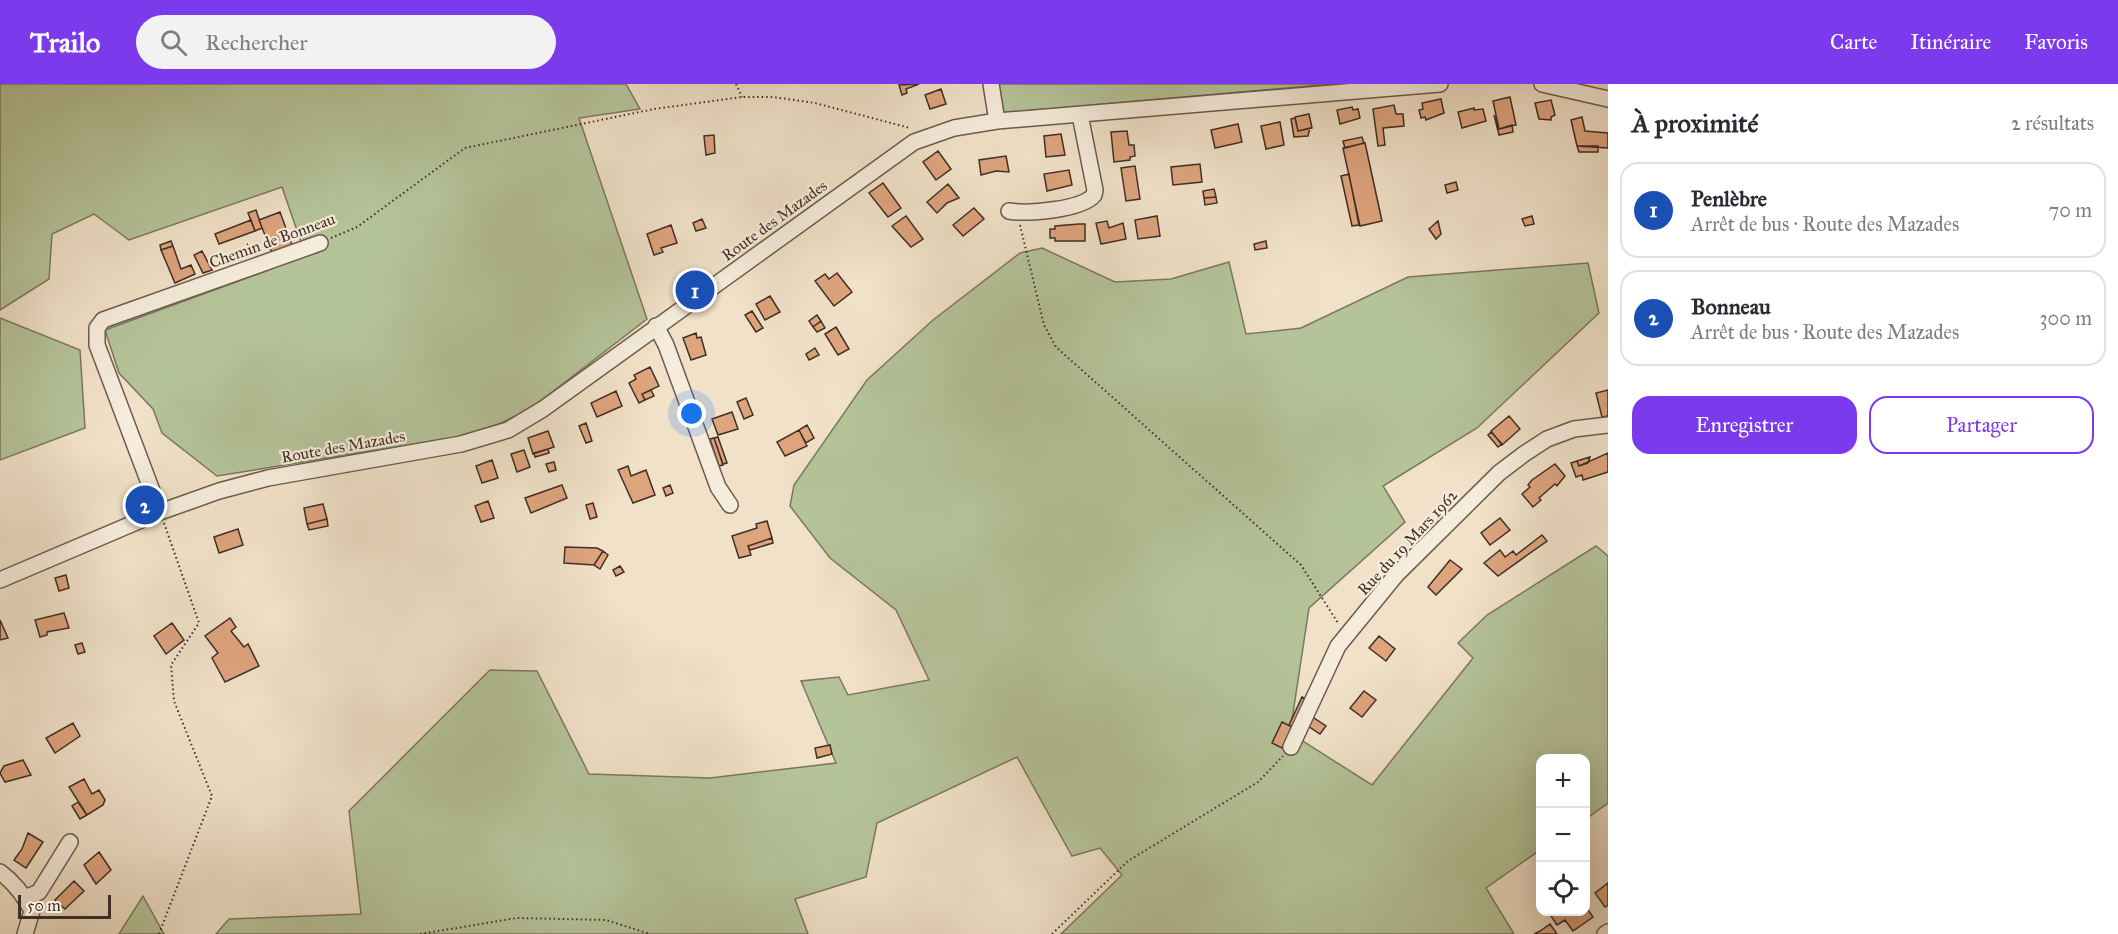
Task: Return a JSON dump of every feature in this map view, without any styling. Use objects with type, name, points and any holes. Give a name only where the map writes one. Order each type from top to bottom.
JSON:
[{"type":"street","points":[[991,84],[997,121]]},
{"type":"street","name":"Route des Mazades","points":[[6,581],[160,512],[219,490],[268,478],[461,444],[508,430],[543,409],[914,142],[954,128],[997,121],[1440,84]]},
{"type":"street","points":[[1542,84],[1608,99]]},
{"type":"street","points":[[1013,212],[1082,203],[1094,195],[1095,190],[1080,115]]},
{"type":"street","name":"Chemin de Bonneau","points":[[160,512],[97,345],[98,328],[103,320],[320,243]]},
{"type":"street","points":[[656,326],[666,345],[718,487],[730,505]]},
{"type":"street","name":"Rue du 19 Mars 1962","points":[[1291,747],[1338,646],[1396,575],[1499,473],[1547,439],[1574,429],[1608,425]]},
{"type":"street","points":[[25,898],[39,892],[70,842]]},
{"type":"street","points":[[0,872],[11,880],[32,911],[25,934]]},
{"type":"path","points":[[736,84],[742,97]]},
{"type":"path","name":"Chemin de Bonneau","points":[[320,243],[357,227],[465,148],[654,108],[742,97],[815,103],[912,128]]},
{"type":"path","points":[[1013,212],[1044,325],[1056,348],[1301,565],[1346,636]]},
{"type":"path","points":[[159,934],[212,796],[174,701],[171,665],[199,623],[160,512]]},
{"type":"path","points":[[1052,934],[1128,861],[1258,782],[1291,747]]},
{"type":"path","points":[[420,934],[518,918],[606,920],[650,934]]},
{"type":"green space","points":[[0,84],[626,84],[640,109],[579,118],[647,319],[530,409],[499,424],[463,436],[217,476],[162,433],[153,409],[119,373],[105,330],[266,271],[305,254],[282,187],[129,240],[94,214],[52,234],[49,279],[0,310]]},
{"type":"green space","points":[[997,84],[1332,84],[1002,113]]},
{"type":"green space","points":[[1042,248],[1115,282],[1171,279],[1229,262],[1246,334],[1301,328],[1408,277],[1588,263],[1599,313],[1477,428],[1383,486],[1405,522],[1309,608],[1290,733],[1372,785],[1473,658],[1458,643],[1487,615],[1596,546],[1608,556],[1608,803],[1590,816],[1590,754],[1536,754],[1536,853],[1486,888],[1514,934],[1061,934],[1122,875],[1100,848],[1072,856],[1017,757],[877,823],[866,877],[795,899],[808,934],[216,934],[229,919],[361,914],[349,811],[490,670],[537,671],[589,774],[710,778],[836,763],[801,681],[839,677],[848,695],[929,680],[896,610],[830,558],[790,506],[794,485],[867,380],[933,320],[1020,253]]},
{"type":"green space","points":[[0,318],[80,350],[85,428],[0,460]]},
{"type":"green space","points":[[143,896],[164,934],[119,934]]},
{"type":"building","points":[[919,84],[906,89],[907,93],[902,95],[899,85]]},
{"type":"building","points":[[941,89],[946,104],[930,109],[925,95]]},
{"type":"building","points":[[1510,97],[1516,125],[1499,129],[1493,101]]},
{"type":"building","points":[[1441,99],[1444,113],[1426,120],[1425,117],[1421,118],[1419,110],[1423,109],[1422,103]]},
{"type":"building","points":[[1551,100],[1555,115],[1551,117],[1551,120],[1539,119],[1535,103]]},
{"type":"building","points":[[1394,105],[1396,114],[1403,114],[1404,126],[1383,128],[1385,145],[1378,146],[1373,109]]},
{"type":"building","points":[[1352,107],[1353,110],[1358,109],[1360,118],[1340,124],[1337,110]]},
{"type":"building","points":[[1474,108],[1474,110],[1483,109],[1486,121],[1462,128],[1458,112]]},
{"type":"building","points":[[1309,114],[1312,128],[1298,131],[1295,117]]},
{"type":"building","points":[[1494,115],[1499,129],[1512,125],[1513,132],[1499,135]]},
{"type":"building","points":[[1582,117],[1585,131],[1608,133],[1608,148],[1577,146],[1571,120]]},
{"type":"building","points":[[1295,118],[1298,131],[1310,128],[1308,136],[1294,137],[1291,119]]},
{"type":"building","points":[[1280,122],[1284,145],[1266,149],[1261,126]]},
{"type":"building","points":[[1238,124],[1242,142],[1215,148],[1211,130]]},
{"type":"building","points":[[1127,131],[1129,145],[1134,145],[1135,156],[1130,157],[1130,160],[1114,162],[1111,132]]},
{"type":"building","points":[[1061,134],[1065,155],[1046,157],[1044,136]]},
{"type":"building","points":[[714,135],[715,153],[706,155],[704,136]]},
{"type":"building","points":[[1362,137],[1364,143],[1345,148],[1343,141]]},
{"type":"building","points":[[1365,143],[1382,221],[1360,226],[1343,148]]},
{"type":"building","points":[[1577,146],[1598,146],[1598,152],[1579,152]]},
{"type":"building","points":[[938,151],[951,169],[936,180],[923,162]]},
{"type":"building","points":[[1006,156],[1009,172],[996,171],[981,175],[979,160]]},
{"type":"building","points":[[1200,164],[1202,182],[1173,185],[1171,167]]},
{"type":"building","points":[[1135,166],[1140,199],[1126,201],[1121,168]]},
{"type":"building","points":[[1069,170],[1072,185],[1047,191],[1044,174]]},
{"type":"building","points":[[1349,174],[1359,225],[1352,226],[1341,176]]},
{"type":"building","points":[[1456,182],[1458,190],[1447,193],[1445,185]]},
{"type":"building","points":[[883,183],[901,208],[888,217],[869,193]]},
{"type":"building","points":[[948,184],[959,198],[947,203],[937,213],[927,202]]},
{"type":"building","points":[[1214,189],[1216,197],[1204,198],[1203,191]]},
{"type":"building","points":[[1216,197],[1217,203],[1205,205],[1204,198]]},
{"type":"building","points":[[974,208],[984,219],[963,236],[953,225]]},
{"type":"building","points":[[256,210],[262,228],[255,231],[248,213]]},
{"type":"building","points":[[280,212],[292,245],[272,253],[259,220]]},
{"type":"building","points":[[906,216],[923,239],[911,247],[892,226]]},
{"type":"building","points":[[1157,216],[1160,236],[1138,239],[1135,220]]},
{"type":"building","points":[[1532,216],[1534,224],[1525,226],[1522,219]]},
{"type":"building","points":[[702,219],[706,228],[696,231],[693,223]]},
{"type":"building","points":[[251,220],[255,231],[219,244],[215,234]]},
{"type":"building","points":[[1107,221],[1109,228],[1123,223],[1126,239],[1101,244],[1096,223]]},
{"type":"building","points":[[1438,221],[1441,234],[1436,239],[1429,229]]},
{"type":"building","points":[[1085,224],[1085,241],[1055,241],[1055,238],[1050,238],[1050,229],[1055,229],[1055,226]]},
{"type":"building","points":[[671,225],[677,243],[661,248],[663,252],[654,255],[647,234]]},
{"type":"building","points":[[171,241],[173,246],[161,250],[160,245]]},
{"type":"building","points":[[1266,241],[1267,248],[1255,250],[1254,244]]},
{"type":"building","points":[[173,246],[181,269],[191,265],[195,274],[175,283],[161,250]]},
{"type":"building","points":[[202,251],[212,270],[203,273],[194,255]]},
{"type":"building","points":[[837,273],[852,292],[834,306],[815,281],[825,274],[829,279]]},
{"type":"building","points":[[770,296],[780,312],[765,320],[756,304]]},
{"type":"building","points":[[752,311],[763,328],[756,332],[745,315]]},
{"type":"building","points":[[817,315],[821,321],[813,327],[809,321]]},
{"type":"building","points":[[821,321],[825,328],[817,332],[813,327]]},
{"type":"building","points":[[836,327],[849,349],[838,355],[825,334]]},
{"type":"building","points":[[696,333],[697,338],[701,337],[706,355],[691,360],[683,338]]},
{"type":"building","points":[[815,348],[819,355],[809,360],[806,354]]},
{"type":"building","points":[[650,367],[659,386],[642,394],[645,400],[639,403],[629,383],[636,379],[634,375]]},
{"type":"building","points":[[651,390],[654,396],[645,400],[642,394]]},
{"type":"building","points":[[1608,390],[1608,416],[1602,417],[1596,393]]},
{"type":"building","points":[[616,391],[622,406],[597,417],[591,403]]},
{"type":"building","points":[[746,398],[753,415],[744,419],[737,402]]},
{"type":"building","points":[[732,412],[738,429],[718,435],[712,419]]},
{"type":"building","points":[[1509,416],[1520,429],[1502,445],[1491,431]]},
{"type":"building","points":[[586,423],[592,441],[586,443],[579,426]]},
{"type":"building","points":[[807,425],[814,438],[806,443],[799,430]]},
{"type":"building","points":[[799,430],[807,446],[785,456],[777,442]]},
{"type":"building","points":[[548,431],[554,447],[533,454],[528,438]]},
{"type":"building","points":[[1491,432],[1502,444],[1498,447],[1488,435]]},
{"type":"building","points":[[718,437],[727,463],[723,464],[714,438]]},
{"type":"building","points":[[714,438],[723,465],[719,466],[710,439]]},
{"type":"building","points":[[548,449],[549,453],[535,457],[534,453]]},
{"type":"building","points":[[524,450],[530,467],[517,472],[511,454]]},
{"type":"building","points":[[1608,453],[1608,472],[1583,480],[1582,475],[1576,477],[1571,463],[1577,461],[1579,466]]},
{"type":"building","points":[[1590,457],[1588,463],[1579,466],[1577,461]]},
{"type":"building","points":[[492,460],[498,478],[482,483],[476,466]]},
{"type":"building","points":[[554,462],[556,470],[549,472],[546,464]]},
{"type":"building","points":[[1555,464],[1565,476],[1557,486],[1555,484],[1539,498],[1541,500],[1533,507],[1522,494],[1530,487],[1528,485],[1532,480]]},
{"type":"building","points":[[628,466],[631,476],[646,470],[655,495],[633,503],[618,470]]},
{"type":"building","points":[[562,485],[567,498],[531,513],[525,498]]},
{"type":"building","points":[[670,485],[673,493],[666,496],[663,488]]},
{"type":"building","points":[[488,501],[494,518],[481,522],[475,506]]},
{"type":"building","points":[[593,503],[597,517],[590,519],[586,505]]},
{"type":"building","points":[[323,504],[327,519],[307,524],[304,508]]},
{"type":"building","points":[[1500,518],[1510,530],[1490,545],[1481,533]]},
{"type":"building","points":[[327,519],[328,526],[309,530],[307,524]]},
{"type":"building","points":[[767,521],[772,538],[748,546],[751,555],[739,558],[732,536],[757,528],[756,524]]},
{"type":"building","points":[[238,529],[243,545],[219,553],[214,537]]},
{"type":"building","points":[[1542,535],[1547,541],[1498,576],[1484,563],[1500,550],[1505,557],[1513,551],[1516,555]]},
{"type":"building","points":[[772,538],[773,543],[750,550],[748,546]]},
{"type":"building","points":[[565,547],[597,548],[603,551],[594,565],[564,563]]},
{"type":"building","points":[[603,551],[608,555],[600,569],[594,565]]},
{"type":"building","points":[[1450,560],[1462,569],[1436,595],[1428,587]]},
{"type":"building","points":[[620,566],[624,572],[616,576],[613,570]]},
{"type":"building","points":[[66,575],[69,588],[59,591],[55,578]]},
{"type":"building","points":[[64,613],[69,628],[47,632],[47,635],[40,637],[35,620]]},
{"type":"building","points":[[230,618],[236,627],[231,631],[244,647],[248,644],[259,666],[225,682],[212,658],[218,653],[205,636]]},
{"type":"building","points":[[0,620],[8,638],[0,640]]},
{"type":"building","points":[[172,623],[184,640],[166,654],[154,636]]},
{"type":"building","points":[[1379,636],[1395,649],[1386,661],[1369,648]]},
{"type":"building","points":[[82,643],[85,652],[78,654],[75,645]]},
{"type":"building","points":[[1364,691],[1376,700],[1362,717],[1350,708]]},
{"type":"building","points":[[1302,697],[1308,700],[1294,728],[1289,725]]},
{"type":"building","points":[[1311,716],[1326,726],[1320,734],[1305,724]]},
{"type":"building","points":[[1282,722],[1294,728],[1284,749],[1272,743]]},
{"type":"building","points":[[73,723],[80,736],[55,753],[46,738]]},
{"type":"building","points":[[830,745],[832,754],[817,758],[815,748]]},
{"type":"building","points":[[23,760],[31,775],[5,782],[0,773],[4,766]]},
{"type":"building","points":[[84,779],[92,794],[99,790],[105,800],[103,805],[87,815],[69,787]]},
{"type":"building","points":[[78,802],[87,815],[80,819],[72,806]]},
{"type":"building","points":[[28,833],[43,842],[26,868],[14,860],[22,849]]},
{"type":"building","points":[[99,852],[111,870],[96,884],[84,865]]},
{"type":"building","points":[[74,881],[84,891],[65,909],[55,900]]},
{"type":"building","points":[[1608,883],[1608,905],[1605,907],[1595,893]]},
{"type":"building","points":[[1590,913],[1593,917],[1573,931],[1565,920],[1557,925],[1551,916],[1590,916]]},
{"type":"building","points":[[1550,924],[1557,934],[1534,934],[1540,931]]},
{"type":"place","name":"Penlèbre","points":[[695,290]]},
{"type":"place","name":"Bonneau","points":[[145,505]]}]
